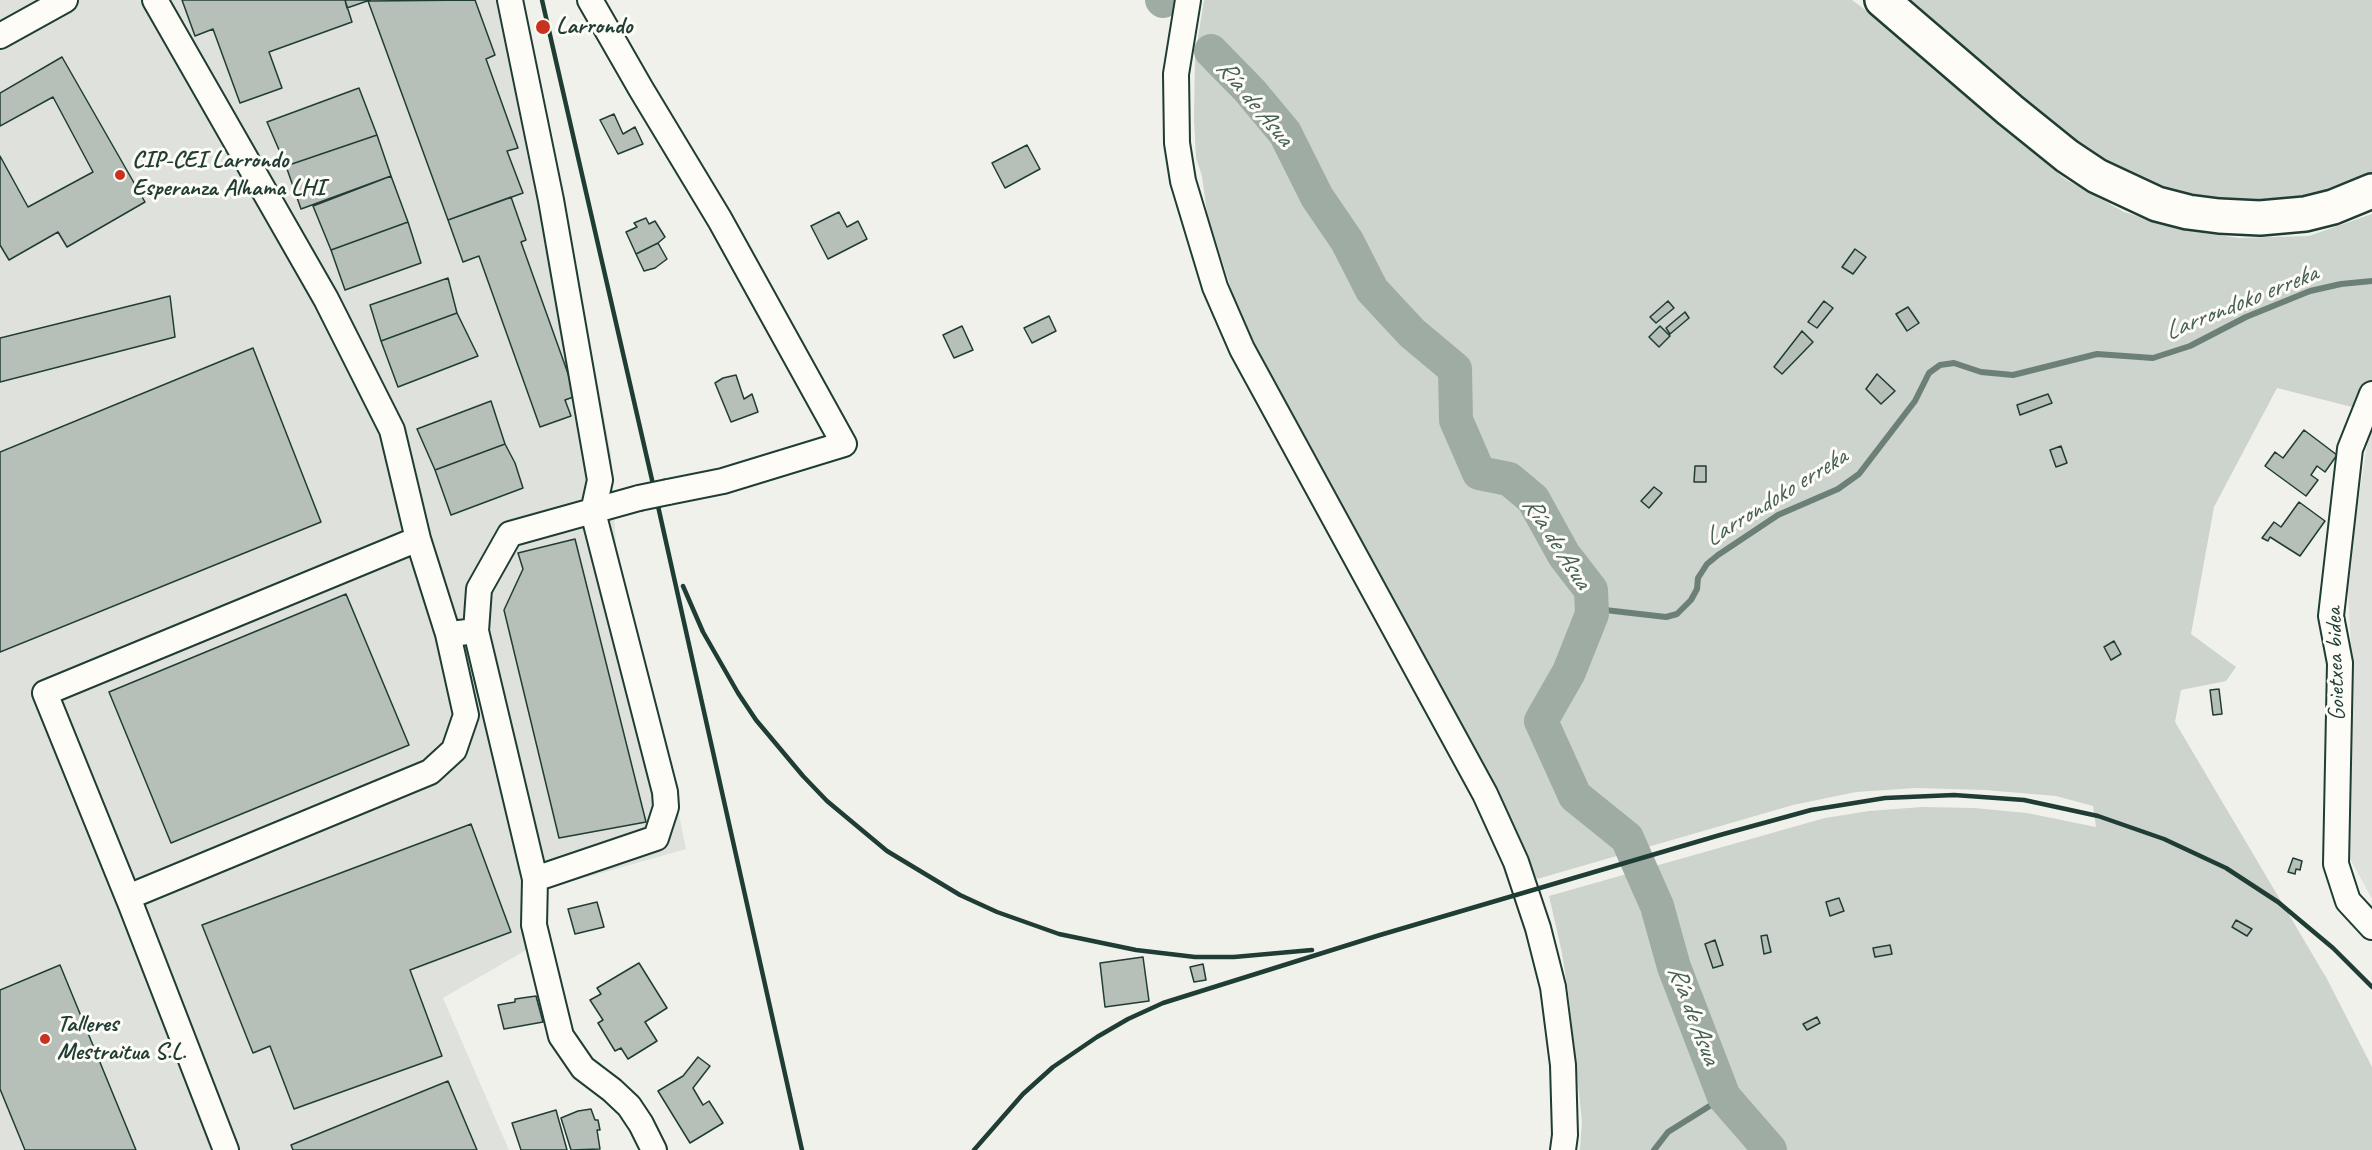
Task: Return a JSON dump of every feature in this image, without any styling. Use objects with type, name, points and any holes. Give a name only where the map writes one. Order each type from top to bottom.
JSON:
[{"type":"highway","points":[[1882,0],[2031,129],[2067,156],[2097,176],[2157,204],[2208,215],[2260,218],[2305,214],[2334,207],[2372,191]]},
{"type":"street","points":[[128,897],[430,772],[454,750],[466,715],[448,634],[418,539],[392,430],[326,299],[155,0]]},
{"type":"street","points":[[510,0],[551,200],[600,480],[593,512],[665,792],[666,807],[656,838],[535,879]]},
{"type":"street","points":[[590,0],[720,220],[844,444],[723,481],[639,498],[510,534],[479,588],[476,631],[535,879],[534,925],[561,1036],[583,1068],[629,1106],[654,1150]]},
{"type":"street","points":[[1188,0],[1176,74],[1177,143],[1183,181],[1215,287],[1242,349],[1485,794],[1516,862],[1538,928],[1553,987],[1563,1065],[1565,1135],[1563,1150]]},
{"type":"street","points":[[0,36],[62,1]]},
{"type":"street","name":"Goietxea bidea","points":[[2372,394],[2350,449],[2331,616],[2340,663],[2336,864],[2348,901],[2372,927]]},
{"type":"street","points":[[226,1150],[128,897],[45,693],[418,539]]},
{"type":"street","points":[[448,634],[476,631]]},
{"type":"shaded area","points":[[0,0],[518,0],[564,204],[611,454],[616,545],[664,740],[686,849],[545,889],[535,945],[443,998],[509,1150],[0,1150]]},
{"type":"shaded area","points":[[1204,0],[1852,0],[1892,30],[2065,179],[2124,212],[2183,230],[2238,238],[2309,236],[2372,214],[2372,412],[2277,388],[2214,507],[2191,634],[2236,667],[2226,681],[2181,690],[2175,722],[2327,979],[2372,1067],[2372,1150],[1580,1150],[1582,1122],[1569,999],[1562,953],[1549,896],[1825,818],[1869,811],[1922,807],[1974,808],[2027,813],[2096,827],[2093,806],[2056,796],[1985,790],[1916,788],[1856,792],[1793,805],[1537,879],[1419,644],[1404,625],[1258,355],[1233,295],[1207,213],[1202,176],[1196,158],[1195,56]]},
{"type":"shaded area","points":[[1901,0],[2372,0],[2372,175],[2316,196],[2225,207],[2175,194],[2091,160]]},
{"type":"shaded area","points":[[2372,412],[2372,899],[2347,853],[2351,647],[2347,574]]},
{"type":"building","points":[[182,0],[345,0],[352,22],[269,52],[282,88],[240,103],[213,29],[195,36]]},
{"type":"building","points":[[345,0],[370,0],[347,8]]},
{"type":"building","points":[[475,0],[495,55],[486,59],[518,148],[507,151],[523,193],[448,220],[368,1]]},
{"type":"building","points":[[62,57],[145,202],[67,247],[58,232],[9,260],[0,245],[0,156],[28,207],[93,172],[53,97],[0,126],[0,93]]},
{"type":"building","points":[[359,88],[377,135],[286,166],[267,122]]},
{"type":"building","points":[[614,114],[623,134],[635,127],[643,144],[618,154],[600,120]]},
{"type":"building","points":[[377,135],[391,176],[301,209],[286,166]]},
{"type":"building","points":[[1027,145],[1040,169],[1005,188],[992,163]]},
{"type":"building","points":[[391,176],[408,222],[331,250],[313,206]]},
{"type":"building","points":[[511,197],[526,240],[521,242],[576,396],[565,400],[571,416],[540,427],[479,256],[463,262],[448,220]]},
{"type":"building","points":[[839,212],[847,227],[858,221],[867,239],[828,259],[811,226]]},
{"type":"building","points":[[646,218],[649,224],[655,221],[665,237],[636,254],[626,232],[637,227],[634,223]]},
{"type":"building","points":[[408,222],[421,263],[345,290],[331,250]]},
{"type":"building","points":[[658,243],[667,259],[655,268],[644,271],[636,254]]},
{"type":"building","points":[[1855,249],[1866,257],[1853,274],[1842,267]]},
{"type":"building","points":[[448,278],[457,313],[381,341],[370,305]]},
{"type":"building","points":[[170,296],[175,337],[0,382],[0,338]]},
{"type":"building","points":[[1668,301],[1674,308],[1656,323],[1650,317]]},
{"type":"building","points":[[1824,301],[1833,308],[1817,328],[1808,322]]},
{"type":"building","points":[[1908,307],[1919,323],[1907,331],[1896,314]]},
{"type":"building","points":[[1685,312],[1689,318],[1670,334],[1666,328]]},
{"type":"building","points":[[457,313],[478,356],[398,387],[381,341]]},
{"type":"building","points":[[1049,316],[1056,331],[1032,343],[1024,328]]},
{"type":"building","points":[[962,326],[973,350],[954,358],[943,335]]},
{"type":"building","points":[[1660,326],[1670,336],[1659,347],[1649,337]]},
{"type":"building","points":[[1802,331],[1813,342],[1782,374],[1774,367]]},
{"type":"building","points":[[253,348],[321,522],[0,652],[0,452]]},
{"type":"building","points":[[1877,374],[1895,391],[1881,404],[1866,389]]},
{"type":"building","points":[[736,375],[744,399],[752,394],[758,412],[731,422],[715,383],[723,378]]},
{"type":"building","points":[[2048,394],[2052,403],[2020,415],[2017,405]]},
{"type":"building","points":[[491,401],[505,444],[435,470],[417,429]]},
{"type":"building","points":[[2304,430],[2337,455],[2325,472],[2317,466],[2311,475],[2318,480],[2306,496],[2265,466],[2275,452],[2283,458]]},
{"type":"building","points":[[505,444],[515,463],[523,488],[451,515],[435,470]]},
{"type":"building","points":[[2061,446],[2067,463],[2056,467],[2050,450]]},
{"type":"building","points":[[1695,466],[1706,466],[1706,482],[1694,482]]},
{"type":"building","points":[[1654,487],[1662,493],[1649,508],[1641,501]]},
{"type":"building","points":[[2299,502],[2325,521],[2300,556],[2270,537],[2268,541],[2262,538],[2274,522],[2281,527]]},
{"type":"building","points":[[575,539],[646,822],[559,838],[504,610],[523,569],[518,553]]},
{"type":"building","points":[[346,594],[409,745],[171,843],[109,692]]},
{"type":"building","points":[[2114,641],[2121,654],[2111,660],[2104,647]]},
{"type":"building","points":[[2219,689],[2222,714],[2213,715],[2210,690]]},
{"type":"building","points":[[471,824],[511,932],[410,970],[442,1056],[294,1109],[270,1046],[253,1053],[202,925]]},
{"type":"building","points":[[2293,858],[2302,861],[2300,870],[2296,869],[2295,874],[2288,872]]},
{"type":"building","points":[[1839,898],[1844,911],[1830,916],[1826,902]]},
{"type":"building","points":[[597,902],[604,927],[575,934],[568,909]]},
{"type":"building","points":[[2236,920],[2252,929],[2247,936],[2232,927]]},
{"type":"building","points":[[1767,935],[1771,952],[1764,954],[1761,936]]},
{"type":"building","points":[[1715,940],[1723,965],[1713,968],[1705,944]]},
{"type":"building","points":[[1890,945],[1892,954],[1875,957],[1873,948]]},
{"type":"building","points":[[1143,957],[1149,1001],[1105,1007],[1100,963]]},
{"type":"building","points":[[639,963],[667,1008],[645,1022],[657,1041],[628,1059],[621,1048],[615,1051],[598,1023],[603,1020],[590,1000],[601,994],[597,988]]},
{"type":"building","points":[[1203,964],[1206,980],[1194,982],[1190,967]]},
{"type":"building","name":"Talleres Mestraitua S.L.","points":[[60,965],[136,1150],[25,1150],[0,1089],[0,990]]},
{"type":"building","points":[[536,996],[543,1022],[504,1029],[498,1005],[515,1002],[515,999]]},
{"type":"building","points":[[1817,1017],[1820,1023],[1807,1030],[1803,1024]]},
{"type":"building","points":[[698,1057],[710,1066],[693,1088],[703,1105],[709,1101],[723,1123],[690,1143],[658,1091],[683,1076]]},
{"type":"building","points":[[448,1081],[477,1150],[293,1150],[291,1145]]},
{"type":"building","points":[[591,1109],[595,1120],[598,1120],[600,1149],[571,1150],[561,1118],[578,1111]]},
{"type":"building","points":[[556,1110],[567,1150],[521,1150],[512,1123]]},
{"type":"waterway","name":"Ría de Asua","points":[[1211,51],[1250,91],[1285,133],[1317,197],[1347,241],[1372,290],[1412,333],[1455,369],[1456,420],[1479,473],[1509,479],[1533,499],[1564,555],[1591,590],[1592,614],[1569,672],[1541,721],[1575,796],[1627,838],[1657,906],[1674,967],[1724,1097],[1770,1150]]},
{"type":"waterway","name":"Larrondoko erreka","points":[[1592,614],[1605,610],[1666,617],[1677,614],[1691,600],[1697,589],[1698,578],[1707,564],[1718,555],[1778,515],[1838,489],[1859,474],[1915,401],[1929,373],[1940,365],[1954,363],[1981,372],[2013,375],[2097,354],[2153,358],[2190,346],[2246,317],[2310,291],[2341,284],[2372,281]]},
{"type":"waterway","points":[[1654,1150],[1668,1132],[1724,1097]]},
{"type":"railway","points":[[542,0],[802,1150]]},
{"type":"railway","points":[[683,586],[703,632],[738,693],[756,720],[803,776],[827,801],[887,851],[960,895],[997,912],[1059,934],[1136,950],[1195,957],[1234,957],[1312,950]]},
{"type":"railway","points":[[974,1150],[1023,1094],[1053,1067],[1097,1037],[1128,1019],[1163,1003],[1380,935],[1720,835],[1811,810],[1885,798],[1954,795],[2024,800],[2098,816],[2164,839],[2226,868],[2278,902],[2333,948],[2372,987]]},
{"type":"place","name":"Larrondo","points":[[543,27]]},
{"type":"place","name":"CIP-CEI Larrondo Esperanza Alhama LHI","points":[[120,175]]},
{"type":"place","name":"Talleres Mestraitua S.L.","points":[[45,1039]]}]
